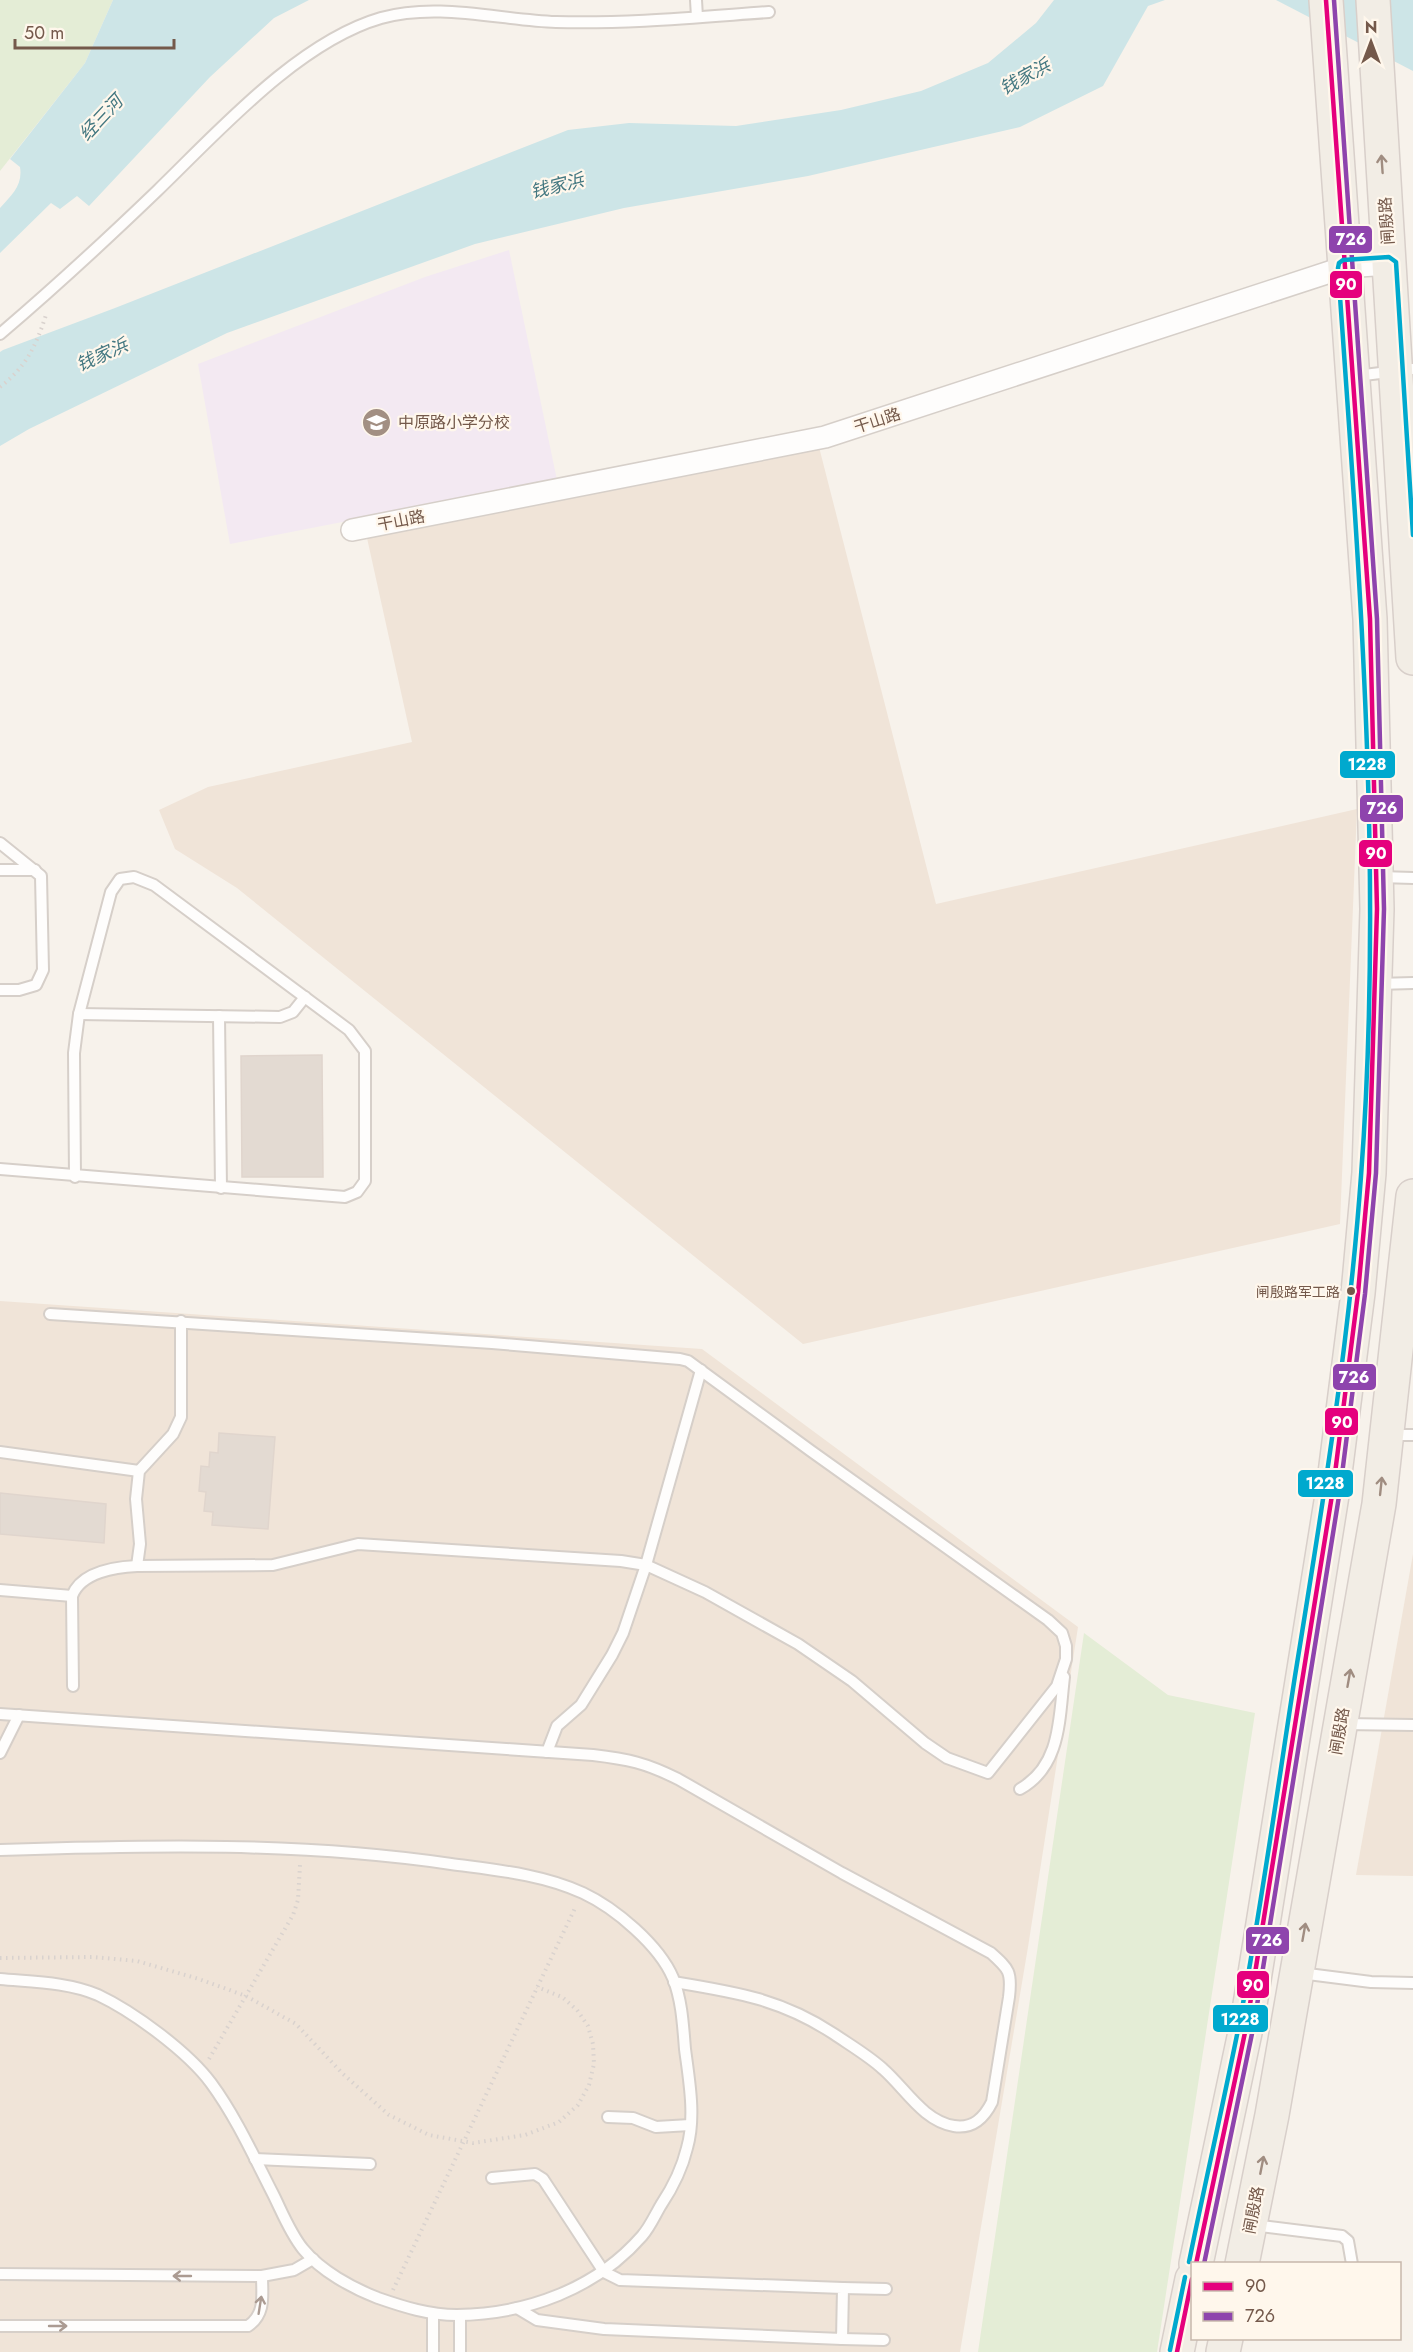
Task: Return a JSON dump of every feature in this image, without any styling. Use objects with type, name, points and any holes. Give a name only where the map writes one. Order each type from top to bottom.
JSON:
[{"type":"main road","points":[[1196,2262],[1247,2023],[1333,1488],[1358,1293],[1369,1173],[1377,984],[1377,877],[1370,619],[1326,0]]},
{"type":"main road","name":"闸殷路","points":[[1373,0],[1389,264],[1404,369],[1413,658]]},
{"type":"main road","name":"闸殷路","points":[[1242,2262],[1297,1973],[1379,1504],[1400,1435],[1413,1196]]},
{"type":"main road","points":[[1177,2352],[1191,2283]]},
{"type":"street","name":"干山路","points":[[352,530],[825,437],[1345,267],[1389,264]]},
{"type":"lane","points":[[696,0],[697,17]]},
{"type":"lane","points":[[0,334],[100,247],[244,107],[314,49],[348,31],[382,18],[422,13],[476,13],[555,22],[769,12]]},
{"type":"lane","points":[[1353,376],[1404,369]]},
{"type":"lane","points":[[0,843],[41,876],[43,969],[36,985],[20,990],[0,990]]},
{"type":"lane","points":[[0,870],[35,870]]},
{"type":"lane","points":[[0,1169],[75,1177],[345,1197],[357,1192],[365,1181],[365,1051],[349,1030],[154,885],[134,877],[120,879],[111,892],[79,1014],[74,1053],[75,1177]]},
{"type":"lane","points":[[1377,877],[1413,878]]},
{"type":"lane","points":[[1377,984],[1413,983]]},
{"type":"lane","points":[[79,1014],[280,1017],[293,1012],[305,997]]},
{"type":"lane","points":[[219,1016],[220,1188]]},
{"type":"lane","points":[[50,1314],[182,1321],[688,1361],[1048,1620],[1062,1633],[1066,1646],[1066,1659],[1057,1737],[1051,1756],[1042,1772],[1020,1789]]},
{"type":"lane","points":[[137,1566],[140,1544],[136,1499],[139,1471],[173,1434],[180,1417],[182,1321]]},
{"type":"lane","points":[[548,1752],[557,1726],[581,1705],[623,1633],[646,1565],[701,1370]]},
{"type":"lane","points":[[0,1452],[139,1471]]},
{"type":"lane","points":[[73,1686],[72,1596],[75,1587],[101,1572],[115,1567],[137,1566],[273,1565],[358,1544],[621,1561],[646,1565],[705,1592],[798,1644],[852,1682],[925,1743],[947,1758],[988,1773],[1057,1686],[1066,1659]]},
{"type":"lane","points":[[0,1590],[72,1596]]},
{"type":"lane","points":[[0,1714],[548,1752],[633,1760],[650,1765],[990,1953],[1008,1969],[1011,1980],[992,2102],[987,2114],[978,2122],[965,2127],[945,2123],[921,2108],[883,2068],[833,2033],[787,2008],[736,1992],[674,1982]]},
{"type":"lane","points":[[0,1753],[20,1715]]},
{"type":"lane","points":[[1340,1724],[1413,1725]]},
{"type":"lane","points":[[0,1850],[166,1845],[369,1853],[543,1879],[583,1893],[624,1917],[648,1943],[672,1975],[681,2006],[689,2081],[689,2144],[675,2183],[643,2234],[604,2272],[558,2297],[518,2307],[460,2315],[434,2314],[388,2301],[356,2288],[321,2267],[302,2249],[255,2159],[209,2080],[147,2025],[96,1994],[52,1983],[0,1979]]},
{"type":"lane","points":[[1297,1973],[1371,1982],[1413,1983]]},
{"type":"lane","points":[[608,2117],[633,2118],[656,2127],[690,2125]]},
{"type":"lane","points":[[255,2159],[370,2164]]},
{"type":"lane","points":[[492,2178],[535,2174],[543,2179],[604,2272],[620,2280],[886,2289]]},
{"type":"lane","points":[[1250,2225],[1342,2236],[1348,2241],[1353,2262]]},
{"type":"lane","points":[[0,2274],[262,2276],[294,2270],[313,2259]]},
{"type":"lane","points":[[0,2326],[248,2325],[257,2320],[262,2305],[262,2276]]},
{"type":"lane","points":[[842,2339],[843,2288]]},
{"type":"lane","points":[[518,2307],[537,2320],[604,2329],[884,2340]]},
{"type":"lane","points":[[433,2352],[434,2314]]},
{"type":"lane","points":[[460,2315],[460,2352]]},
{"type":"path","points":[[0,387],[16,375],[36,345],[55,286]]},
{"type":"path","points":[[201,2073],[293,1915],[298,1900],[300,1849]]},
{"type":"path","points":[[388,2301],[583,1893]]},
{"type":"path","points":[[0,1958],[93,1957],[136,1961],[199,1978],[246,1996],[296,2024],[342,2073],[389,2115],[429,2135],[472,2143],[525,2135],[559,2122],[578,2105],[589,2085],[594,2064],[593,2044],[588,2026],[578,2010],[562,1997],[537,1987]]},
{"type":"shaded area","name":"中原路小学分校","points":[[509,250],[557,480],[230,544],[198,364],[425,277]]},
{"type":"shaded area","points":[[819,447],[936,904],[1357,809],[1340,1224],[803,1344],[237,888],[175,849],[159,810],[208,787],[412,742],[367,538]]},
{"type":"shaded area","points":[[0,1301],[702,1349],[1078,1627],[1028,1947],[960,2352],[0,2352]]},
{"type":"shaded area","points":[[1413,1554],[1413,1876],[1356,1875]]},
{"type":"green space","points":[[0,0],[113,0],[85,63],[0,171]]},
{"type":"green space","points":[[1084,1633],[1168,1695],[1255,1713],[1157,2352],[978,2352]]},
{"type":"water","name":"经三河","points":[[113,0],[309,0],[274,18],[210,77],[89,206],[77,196],[60,209],[51,203],[0,253],[0,208],[16,189],[20,179],[20,167],[10,159],[85,63]]},
{"type":"water","name":"钱家浜","points":[[1054,0],[1165,0],[1148,6],[1103,86],[1020,127],[808,176],[624,208],[475,244],[227,333],[29,429],[0,446],[0,352],[3,350],[568,130],[629,123],[736,126],[841,110],[921,91],[988,63],[1036,23]]},
{"type":"water","points":[[1276,0],[1413,0],[1413,71]]},
{"type":"building","points":[[322,1055],[323,1177],[242,1177],[241,1056]]},
{"type":"building","points":[[219,1433],[275,1437],[268,1529],[212,1525],[213,1512],[204,1511],[206,1492],[199,1491],[201,1466],[209,1467],[210,1452],[218,1453]]},
{"type":"building","points":[[0,1493],[106,1504],[104,1543],[0,1534]]},
{"type":"transit line","name":"90","points":[[1196,2262],[1247,2023],[1333,1489],[1358,1293],[1369,1173],[1377,909],[1370,619],[1326,0]]},
{"type":"transit line","name":"726","points":[[1204,2262],[1254,2024],[1340,1490],[1365,1294],[1376,1173],[1384,909],[1377,619],[1334,0]]},
{"type":"transit line","name":"1228","points":[[1189,2262],[1239,2025],[1262,1895],[1334,1427],[1361,1176],[1370,949],[1369,835],[1361,608],[1338,268],[1339,263],[1343,260],[1389,257],[1396,262],[1413,535]]},
{"type":"transit line","name":"1228","points":[[1170,2350],[1185,2277]]},
{"type":"transit line","name":"90","points":[[1177,2352],[1191,2284]]},
{"type":"place","name":"中原路小学分校","points":[[377,422]]},
{"type":"place","name":"闸殷路军工路","points":[[1351,1291]]}]
